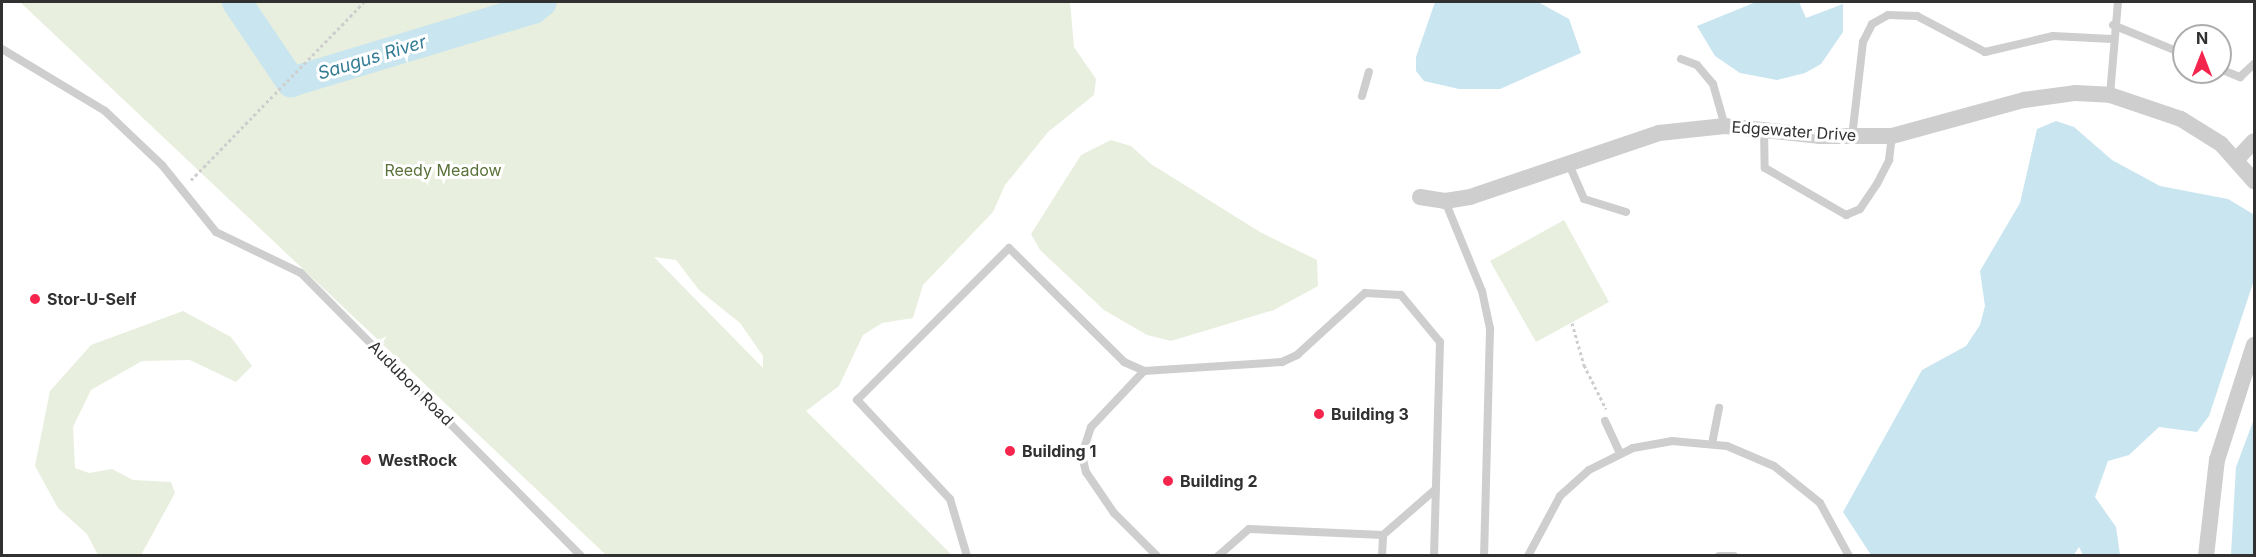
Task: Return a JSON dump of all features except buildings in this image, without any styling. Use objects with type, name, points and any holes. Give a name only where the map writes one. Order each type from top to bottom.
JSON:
[{"type":"street","name":"Edgewater Drive","points":[[1420,197],[1446,201],[1643,136],[1725,126],[1852,137],[1892,136],[2038,97],[2110,94],[2181,119],[2238,158],[2254,181]]},
{"type":"street","points":[[2238,158],[2254,141]]},
{"type":"street","points":[[2206,555],[2217,460],[2254,345]]},
{"type":"lane","points":[[2110,94],[2113,25],[2118,2]]},
{"type":"lane","points":[[1852,137],[1863,42],[1872,24],[1888,15],[1917,16],[1985,52],[2044,37],[2112,39]]},
{"type":"lane","points":[[2113,25],[2172,49]]},
{"type":"lane","points":[[2,49],[105,111],[181,190]]},
{"type":"lane","points":[[1681,59],[1706,74],[1719,97],[1725,126]]},
{"type":"lane","points":[[2232,74],[2240,77],[2254,64]]},
{"type":"lane","points":[[1362,96],[1369,72]]},
{"type":"lane","points":[[1764,129],[1765,168],[1846,215],[1860,209],[1877,184],[1889,160],[1892,136]]},
{"type":"lane","points":[[1568,162],[1584,199],[1626,212]]},
{"type":"lane","name":"Audubon Road","points":[[181,190],[222,237],[301,273],[581,555]]},
{"type":"lane","points":[[1446,201],[1489,321],[1484,555]]},
{"type":"lane","points":[[967,555],[952,503],[859,405],[858,395],[1009,248],[1124,362],[1144,371],[1282,362],[1297,355],[1365,293],[1398,294],[1439,339],[1434,555]]},
{"type":"lane","points":[[1144,371],[1091,427],[1082,455],[1086,472],[1114,513],[1157,555]]},
{"type":"lane","points":[[1712,444],[1719,408]]},
{"type":"lane","points":[[1608,420],[1620,453]]},
{"type":"lane","points":[[1528,555],[1560,496],[1620,453],[1660,441],[1712,444],[1757,457],[1810,491],[1848,555]]},
{"type":"lane","points":[[1218,555],[1249,529],[1383,536],[1436,489]]},
{"type":"lane","points":[[1382,555],[1383,536]]},
{"type":"lane","points":[[1719,555],[1734,555]]},
{"type":"path","points":[[181,190],[364,2]]},
{"type":"path","points":[[1572,323],[1584,365],[1608,420]]},
{"type":"green space","name":"Reedy Meadow","points":[[20,2],[1070,2],[1074,47],[1096,79],[1094,95],[1048,132],[1005,185],[993,212],[923,285],[913,318],[882,323],[863,335],[839,386],[806,411],[952,555],[606,555]],"holes":[[[654,257],[676,260],[699,290],[740,323],[763,356],[763,368]]]},
{"type":"green space","points":[[1111,140],[1131,146],[1151,164],[1260,232],[1317,260],[1318,286],[1274,310],[1171,341],[1147,335],[1104,310],[1040,250],[1031,234],[1081,155]]},
{"type":"green space","points":[[1564,220],[1609,302],[1536,342],[1490,261]]},
{"type":"green space","points":[[183,311],[231,337],[252,366],[236,382],[190,360],[142,361],[91,390],[73,427],[75,468],[89,473],[112,469],[133,480],[171,482],[175,493],[141,555],[98,555],[87,534],[58,508],[35,466],[50,391],[91,345]]},
{"type":"water","points":[[1435,2],[1538,2],[1569,19],[1581,53],[1500,89],[1459,89],[1424,81],[1416,71],[1416,57]]},
{"type":"water","points":[[1756,2],[1799,2],[1806,18],[1843,4],[1843,32],[1821,64],[1805,73],[1777,80],[1740,73],[1715,56],[1697,26]]},
{"type":"water","points":[[2056,121],[2074,127],[2112,160],[2160,186],[2228,199],[2253,214],[2254,280],[2209,416],[2197,432],[2159,427],[2129,455],[2108,461],[2095,497],[2116,527],[2120,555],[2083,555],[2079,547],[2073,556],[1871,555],[1843,512],[1922,370],[1966,346],[1980,325],[1985,306],[1980,271],[2020,203],[2037,129]]},
{"type":"water","points":[[2254,419],[2254,555],[2231,555],[2236,467]]},
{"type":"waterway","name":"Saugus River","points":[[237,2],[291,82],[533,9],[542,2]]},
{"type":"place","name":"Stor-U-Self","points":[[35,299]]},
{"type":"place","name":"Building 3","points":[[1319,414]]},
{"type":"place","name":"Building 1","points":[[1010,451]]},
{"type":"place","name":"WestRock","points":[[366,460]]},
{"type":"place","name":"Building 2","points":[[1168,481]]}]
